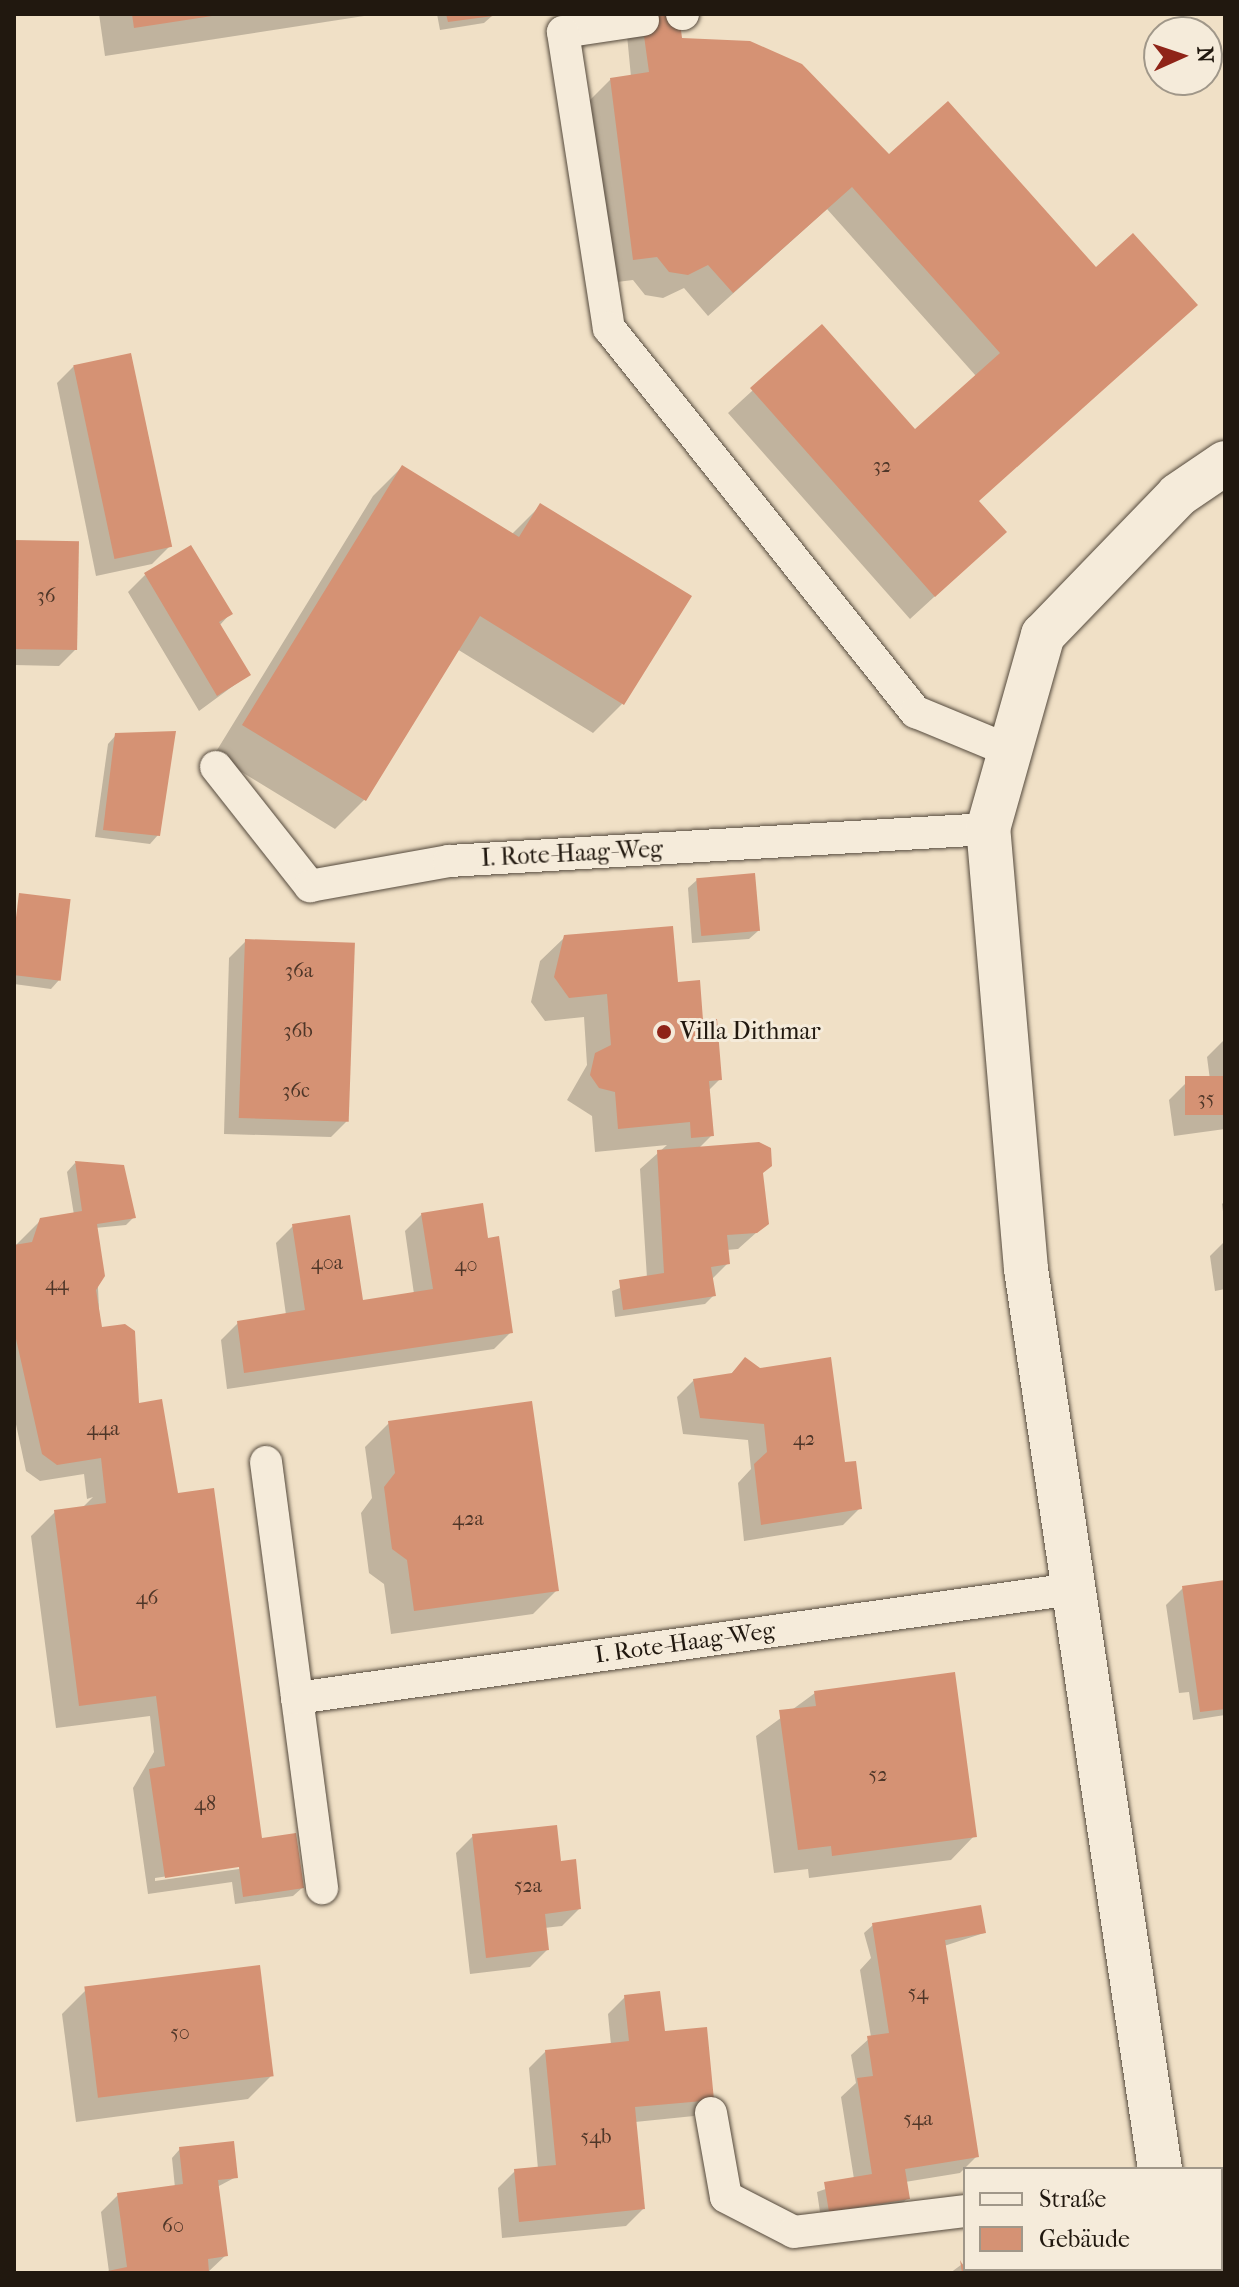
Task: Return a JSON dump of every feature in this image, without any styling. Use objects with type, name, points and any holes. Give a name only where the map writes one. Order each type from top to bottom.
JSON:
[{"type":"street","points":[[1160,2167],[1073,1589],[1012,1153],[988,829],[1043,635],[1178,495],[1225,463]]},
{"type":"lane","points":[[643,20],[563,32],[609,328],[916,712],[1010,751]]},
{"type":"lane","name":"I. Rote-Haag-Weg","points":[[216,767],[310,886],[449,861],[988,829]]},
{"type":"lane","points":[[266,1462],[322,1888]]},
{"type":"lane","name":"I. Rote-Haag-Weg","points":[[297,1698],[1073,1589]]},
{"type":"lane","points":[[711,2113],[726,2197],[794,2232],[963,2211]]},
{"type":"building","points":[[132,14],[212,14],[212,16],[134,28]]},
{"type":"building","points":[[446,14],[493,14],[493,16],[448,22]]},
{"type":"building","points":[[641,14],[679,14],[682,38],[750,41],[802,64],[889,154],[948,101],[1096,267],[1133,233],[1198,305],[979,501],[1007,532],[935,597],[750,388],[822,324],[915,429],[1000,353],[852,187],[733,293],[708,265],[688,275],[669,272],[657,257],[633,260],[610,78],[649,72]]},
{"type":"building","points":[[131,353],[172,547],[114,559],[73,365]]},
{"type":"building","points":[[402,465],[519,537],[540,503],[692,596],[624,705],[480,616],[366,801],[242,725]]},
{"type":"building","points":[[14,540],[79,541],[77,650],[14,649]]},
{"type":"building","points":[[191,545],[233,614],[219,622],[251,675],[217,696],[144,573]]},
{"type":"building","points":[[176,731],[160,836],[103,830],[115,733]]},
{"type":"building","points":[[755,873],[760,931],[701,936],[696,878]]},
{"type":"building","points":[[19,893],[71,899],[61,981],[14,975],[14,934]]},
{"type":"building","name":"Villa Dithmar","points":[[673,926],[678,982],[700,980],[703,1020],[717,1019],[722,1080],[709,1081],[714,1136],[691,1138],[690,1122],[618,1129],[615,1092],[599,1088],[590,1075],[595,1053],[611,1045],[607,994],[569,998],[554,977],[564,935]]},
{"type":"building","points":[[245,939],[355,943],[349,1122],[239,1118]]},
{"type":"building","points":[[1185,1076],[1225,1076],[1225,1115],[1185,1115]]},
{"type":"building","points":[[759,1142],[771,1148],[772,1166],[763,1173],[769,1224],[757,1233],[727,1235],[730,1264],[711,1267],[716,1296],[623,1310],[619,1280],[664,1273],[657,1150]]},
{"type":"building","points":[[75,1161],[124,1165],[136,1218],[97,1224],[105,1276],[96,1290],[102,1327],[125,1324],[135,1331],[139,1403],[162,1399],[178,1493],[214,1488],[262,1838],[296,1833],[304,1888],[243,1897],[239,1867],[165,1878],[149,1769],[165,1766],[156,1696],[79,1706],[54,1510],[106,1503],[101,1458],[57,1465],[42,1454],[14,1330],[14,1245],[32,1242],[40,1218],[82,1211]]},
{"type":"building","points":[[483,1203],[488,1238],[499,1236],[513,1333],[244,1373],[237,1321],[305,1310],[292,1224],[350,1215],[363,1300],[433,1289],[421,1213]]},
{"type":"building","points":[[745,1357],[760,1368],[831,1357],[845,1462],[856,1461],[862,1509],[761,1525],[754,1464],[767,1452],[764,1424],[700,1418],[693,1379],[732,1373]]},
{"type":"building","points":[[532,1401],[559,1591],[414,1611],[407,1560],[392,1549],[384,1487],[395,1473],[388,1421]]},
{"type":"building","points":[[1225,1580],[1225,1709],[1200,1712],[1182,1586]]},
{"type":"building","points":[[955,1672],[977,1837],[832,1856],[831,1846],[798,1850],[779,1710],[816,1706],[814,1691]]},
{"type":"building","points":[[557,1825],[561,1861],[576,1859],[581,1909],[545,1914],[549,1950],[486,1958],[472,1834]]},
{"type":"building","points":[[981,1905],[986,1933],[945,1940],[979,2157],[905,2169],[910,2199],[829,2212],[824,2182],[872,2174],[857,2078],[873,2076],[867,2036],[889,2033],[872,1923]]},
{"type":"building","points":[[260,1965],[274,2076],[98,2098],[84,1987]]},
{"type":"building","points":[[660,1991],[665,2031],[707,2027],[714,2100],[635,2107],[645,2209],[519,2222],[514,2169],[556,2165],[545,2050],[629,2041],[624,1995]]},
{"type":"building","points":[[234,2141],[238,2178],[218,2180],[228,2256],[208,2259],[209,2273],[98,2273],[127,2267],[117,2193],[183,2184],[179,2147]]},
{"type":"building","points":[[960,2260],[963,2271],[1087,2273],[962,2273]]},
{"type":"place","name":"Villa Dithmar","points":[[664,1032]]}]
